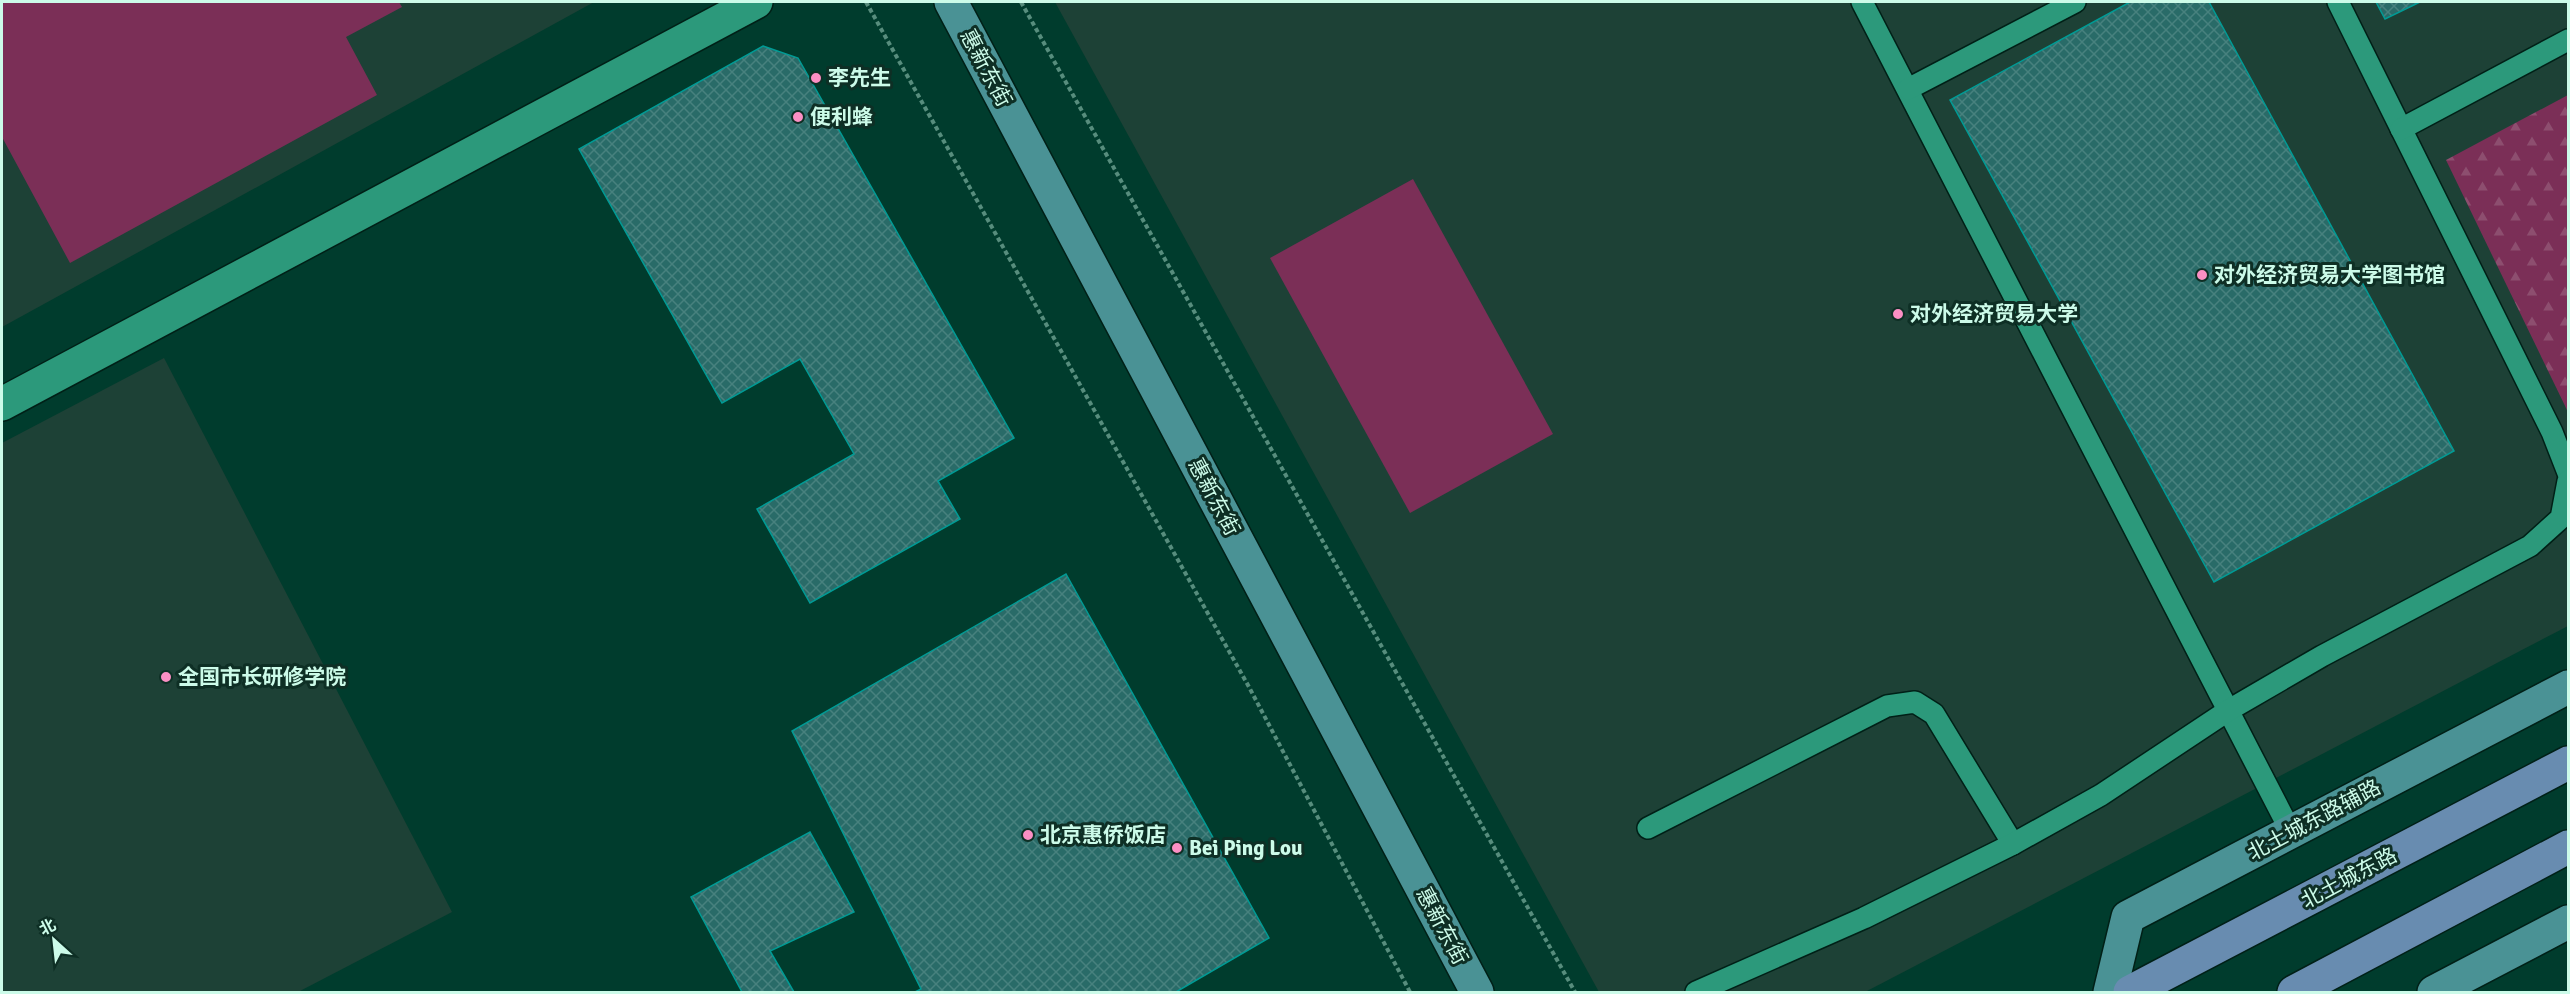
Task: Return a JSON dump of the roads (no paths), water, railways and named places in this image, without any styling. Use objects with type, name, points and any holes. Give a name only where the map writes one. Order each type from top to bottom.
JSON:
[{"type":"main road","name":"北土城东路","points":[[2130,993],[2568,763]]},
{"type":"main road","points":[[2294,993],[2568,847]]},
{"type":"street","points":[[2,404],[756,2]]},
{"type":"street","name":"惠新东街","points":[[951,2],[1477,993]]},
{"type":"street","name":"北土城东路辅路","points":[[2110,993],[2128,917],[2568,687]]},
{"type":"street","points":[[2434,993],[2568,922]]},
{"type":"lane","points":[[1862,2],[2291,832]]},
{"type":"lane","points":[[1908,88],[2075,2]]},
{"type":"lane","points":[[2338,2],[2547,422],[2568,473]]},
{"type":"lane","points":[[2401,129],[2568,40]]},
{"type":"lane","points":[[1696,993],[1863,918],[2013,844],[2101,795],[2229,710],[2322,656],[2530,546],[2561,518],[2568,481]]},
{"type":"lane","points":[[1648,828],[1887,706],[1915,702],[1934,714],[2013,844]]},
{"type":"place","name":"李先生","points":[[816,78]]},
{"type":"place","name":"便利蜂","points":[[798,117]]},
{"type":"place","name":"对外经济贸易大学图书馆","points":[[2202,275]]},
{"type":"place","name":"对外经济贸易大学","points":[[1898,314]]},
{"type":"place","name":"全国市长研修学院","points":[[166,677]]},
{"type":"place","name":"北京惠侨饭店","points":[[1028,835]]},
{"type":"place","name":"Bei Ping Lou","points":[[1177,848]]}]
